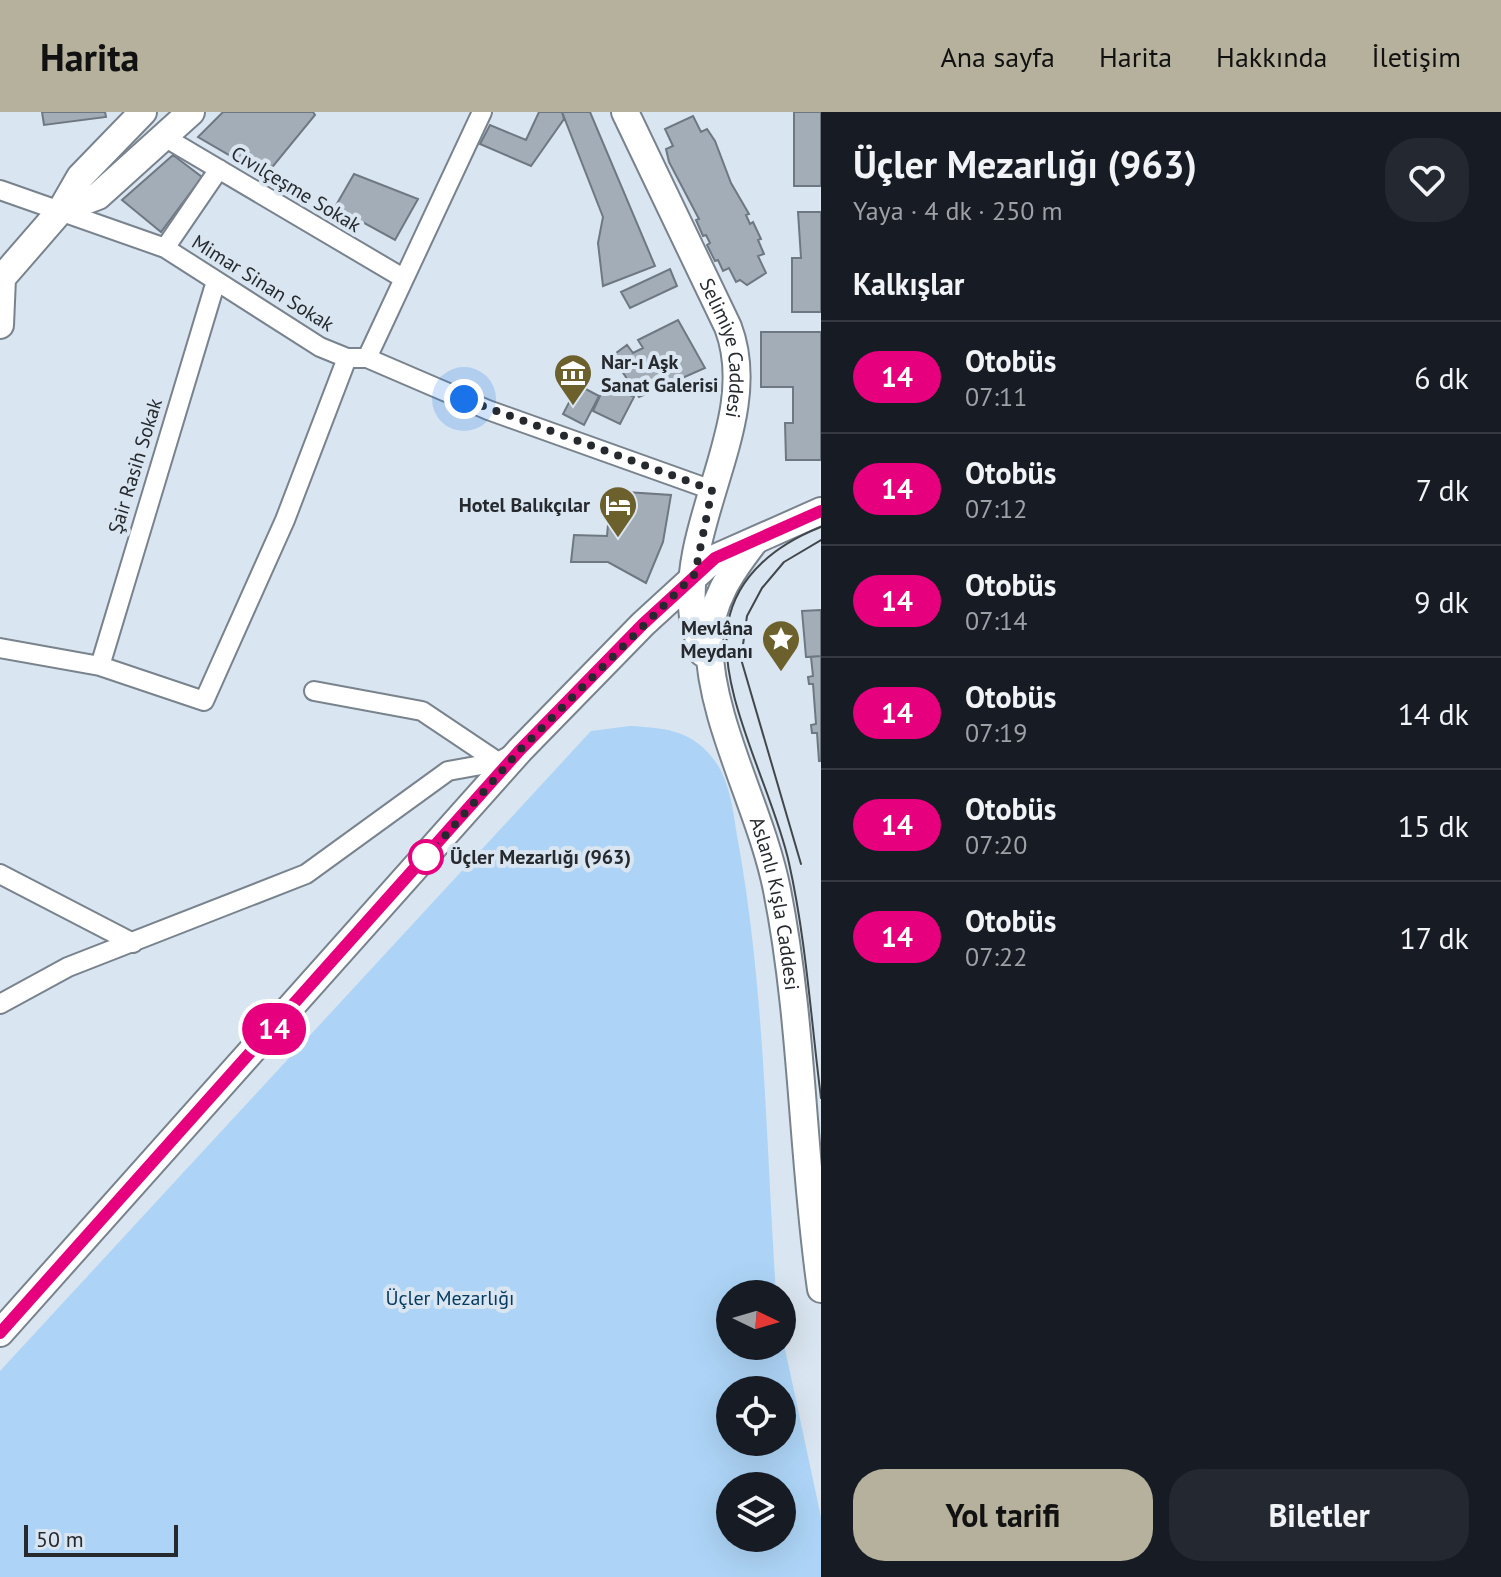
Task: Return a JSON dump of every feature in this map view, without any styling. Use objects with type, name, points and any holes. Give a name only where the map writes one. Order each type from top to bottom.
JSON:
[{"type":"main road","points":[[0,325],[1,279],[61,210],[80,177],[143,112]]},
{"type":"main road","points":[[61,210],[98,196],[166,138],[191,112]]},
{"type":"main road","name":"Selimiye Caddesi","points":[[625,112],[735,345],[738,385],[695,574],[693,617],[714,692]]},
{"type":"main road","points":[[0,1333],[509,756],[715,558],[821,511]]},
{"type":"main road","name":"Aslanlı Kışla Caddesi","points":[[757,538],[716,601],[709,640],[714,692],[758,818],[778,893],[821,1289]]},
{"type":"street","points":[[367,358],[482,112]]},
{"type":"street","name":"Cıvılçeşme Sokak","points":[[166,138],[403,278]]},
{"type":"street","points":[[165,248],[219,169]]},
{"type":"street","name":"Mimar Sinan Sokak","points":[[0,190],[165,248],[320,347],[347,358],[367,358],[488,410],[712,490]]},
{"type":"street","name":"Şair Rasih Sokak","points":[[100,666],[216,281]]},
{"type":"street","points":[[0,648],[100,666],[204,701],[285,520],[347,358]]},
{"type":"street","points":[[314,691],[422,711],[509,756]]},
{"type":"street","points":[[0,1004],[68,967],[306,874],[448,771],[509,756]]},
{"type":"street","points":[[0,874],[133,943]]},
{"type":"green space","name":"Üçler Mezarlığı","points":[[630,726],[664,729],[694,740],[711,756],[723,775],[730,797],[754,954],[775,1280],[716,1280],[716,1360],[787,1360],[791,1376],[716,1376],[716,1456],[796,1456],[796,1400],[821,1517],[821,1577],[0,1577],[0,1371],[591,731]]},
{"type":"building","points":[[42,112],[105,112],[106,117],[44,125]]},
{"type":"building","points":[[223,112],[313,112],[315,115],[265,176],[198,137]]},
{"type":"building","points":[[539,112],[562,112],[564,119],[531,166],[480,144],[490,125],[526,140]]},
{"type":"building","points":[[562,112],[590,112],[655,266],[603,286],[598,243],[603,217]]},
{"type":"building","points":[[794,112],[821,112],[821,186],[794,186]]},
{"type":"building","points":[[693,116],[701,132],[707,129],[715,141],[731,183],[749,214],[746,215],[750,224],[753,222],[761,239],[758,240],[764,254],[758,256],[766,273],[747,285],[740,280],[736,282],[729,268],[723,271],[718,260],[715,261],[707,245],[710,243],[696,220],[699,219],[669,162],[666,149],[673,146],[665,129]]},
{"type":"building","points":[[173,155],[202,177],[161,232],[122,200]]},
{"type":"building","points":[[354,174],[418,199],[395,240],[335,207]]},
{"type":"building","points":[[798,212],[821,212],[821,312],[792,312],[792,258],[801,258]]},
{"type":"building","points":[[670,269],[677,286],[630,308],[621,292]]},
{"type":"building","points":[[678,320],[705,368],[639,397],[612,356],[627,345],[633,353],[643,348],[638,340]]},
{"type":"building","points":[[761,332],[821,332],[821,460],[786,460],[785,423],[793,423],[793,387],[761,387]]},
{"type":"building","points":[[606,383],[634,397],[620,424],[593,411]]},
{"type":"building","points":[[578,385],[599,396],[584,425],[563,414]]},
{"type":"building","name":"Hotel Balıkçılar","points":[[611,491],[671,495],[663,542],[646,583],[608,562],[571,562],[574,535],[607,536]]},
{"type":"building","points":[[821,610],[821,656],[806,657],[802,611]]},
{"type":"building","points":[[821,656],[819,761],[817,733],[812,733],[811,725],[816,724],[813,684],[809,684],[808,677],[813,676],[811,657]]},
{"type":"tram line","points":[[821,527],[775,552],[750,576],[733,606],[728,623],[727,650],[738,711],[789,863],[804,950],[821,1098]]},
{"type":"tram line","points":[[801,864],[741,659],[747,616],[762,588],[784,562],[821,540]]},
{"type":"bus line","name":"14","points":[[0,1333],[520,750],[643,624],[715,558],[821,511]]},
{"type":"place","name":"Nar-ı Aşk Sanat Galerisi","points":[[573,407]]},
{"type":"place","name":"Hotel Balıkçılar","points":[[618,539]]},
{"type":"place","name":"Mevlâna Meydanı","points":[[781,673]]},
{"type":"place","name":"Üçler Mezarlığı (963)","points":[[426,857]]},
{"type":"route","points":[[426,857],[417,868],[520,750],[695,574],[712,490],[464,399]]}]
